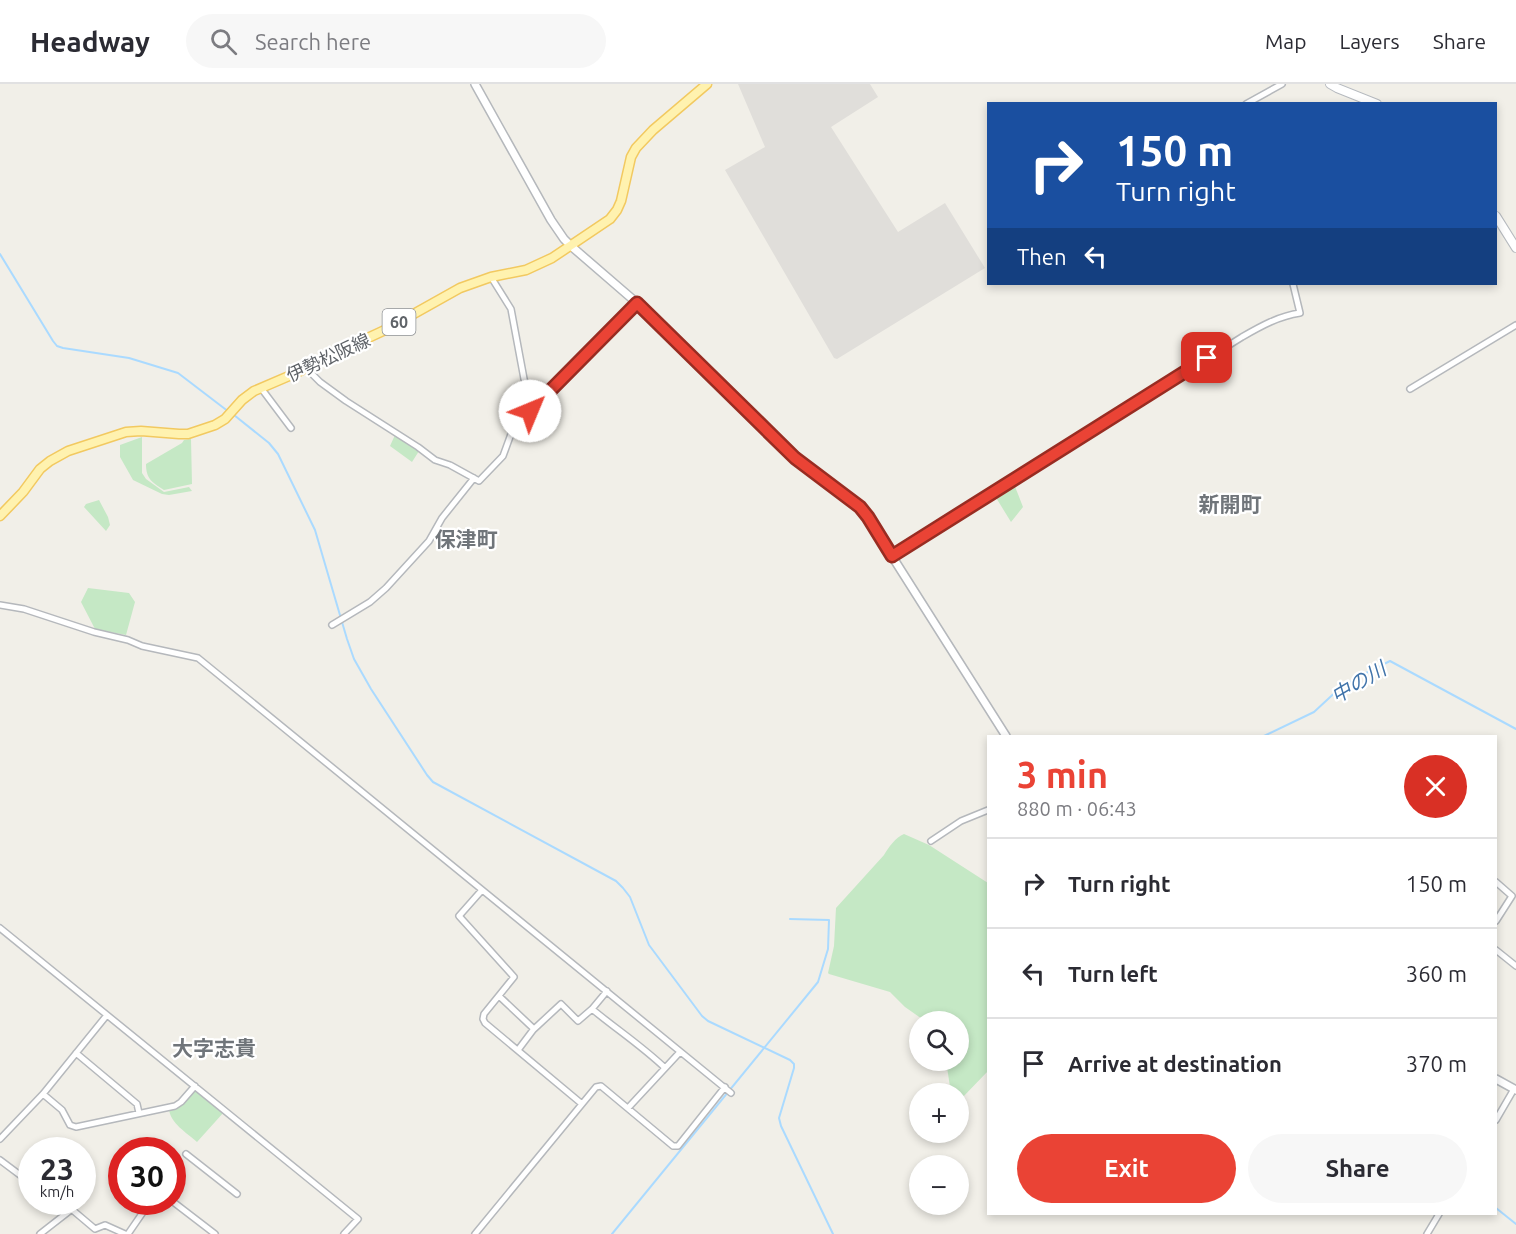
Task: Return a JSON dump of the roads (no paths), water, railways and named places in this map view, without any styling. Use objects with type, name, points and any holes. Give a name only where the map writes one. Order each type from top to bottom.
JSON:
[{"type":"main road","name":"伊勢松阪線","points":[[0,516],[23,492],[40,469],[68,451],[134,430],[179,434],[197,432],[221,422],[247,396],[261,388],[385,330],[460,288],[491,277],[526,270],[571,246],[601,226],[617,210],[631,157],[636,148],[653,130],[707,84]]},
{"type":"main road","points":[[1330,84],[1372,102]]},
{"type":"main road","points":[[1497,218],[1516,248]]},
{"type":"street","points":[[475,84],[551,220],[564,239],[637,303],[795,458],[860,507],[1004,735]]},
{"type":"street","points":[[1250,102],[1282,84]]},
{"type":"street","points":[[491,277],[511,309],[530,411]]},
{"type":"street","points":[[892,556],[1242,337],[1267,323],[1300,313],[1293,285]]},
{"type":"street","points":[[306,368],[320,382],[346,401],[435,460],[450,465],[479,481],[503,456],[511,434],[530,411],[637,303]]},
{"type":"street","points":[[1410,389],[1516,325]]},
{"type":"street","points":[[261,388],[291,428]]},
{"type":"street","points":[[332,624],[384,591],[429,541],[442,518],[474,478]]},
{"type":"street","points":[[0,605],[24,609],[94,632],[128,639],[142,646],[198,658],[728,1090],[678,1146],[673,1146],[601,1086],[596,1087],[475,1234]]},
{"type":"street","points":[[931,841],[961,821],[987,810]]},
{"type":"street","points":[[1497,883],[1514,893],[1497,919]]},
{"type":"street","points":[[482,890],[459,916],[514,977],[484,1014],[483,1019],[582,1104]]},
{"type":"street","points":[[0,928],[358,1219],[344,1234]]},
{"type":"street","points":[[1497,951],[1516,966]]},
{"type":"street","points":[[518,1050],[534,1029],[561,1004],[578,1021],[607,991]]},
{"type":"street","points":[[499,996],[534,1029]]},
{"type":"street","points":[[592,1009],[665,1068]]},
{"type":"street","points":[[0,1139],[43,1094],[107,1015]]},
{"type":"street","points":[[628,1108],[680,1052]]},
{"type":"street","points":[[76,1053],[137,1104],[139,1113]]},
{"type":"street","points":[[1497,1080],[1515,1090],[1497,1118]]},
{"type":"street","points":[[43,1094],[62,1110],[70,1125],[76,1127],[175,1106],[195,1086]]},
{"type":"street","points":[[186,1154],[237,1194]]},
{"type":"street","points":[[0,1160],[18,1174]]},
{"type":"street","points":[[186,1212],[215,1234]]},
{"type":"street","points":[[40,1234],[64,1215]]},
{"type":"street","points":[[79,1215],[95,1229],[105,1225],[127,1234],[141,1215]]},
{"type":"street","points":[[1426,1234],[1438,1215]]},
{"type":"waterway","points":[[0,254],[57,346],[129,358],[178,373],[229,412]]},
{"type":"waterway","points":[[234,415],[269,443],[278,454],[315,530],[354,659],[371,689],[433,782],[616,881],[630,897],[649,945],[702,1016],[794,1064],[779,1118],[833,1234]]},
{"type":"waterway","name":"中の川","points":[[1266,735],[1314,712],[1341,687],[1390,661],[1516,729]]},
{"type":"waterway","points":[[612,1234],[818,982],[828,949],[829,920],[790,919]]},
{"type":"waterway","points":[[1497,1209],[1516,1224]]},
{"type":"district","name":"新開町","points":[[1230,504]]},
{"type":"district","name":"保津町","points":[[466,539]]},
{"type":"district","name":"大字志貴","points":[[214,1048]]}]
